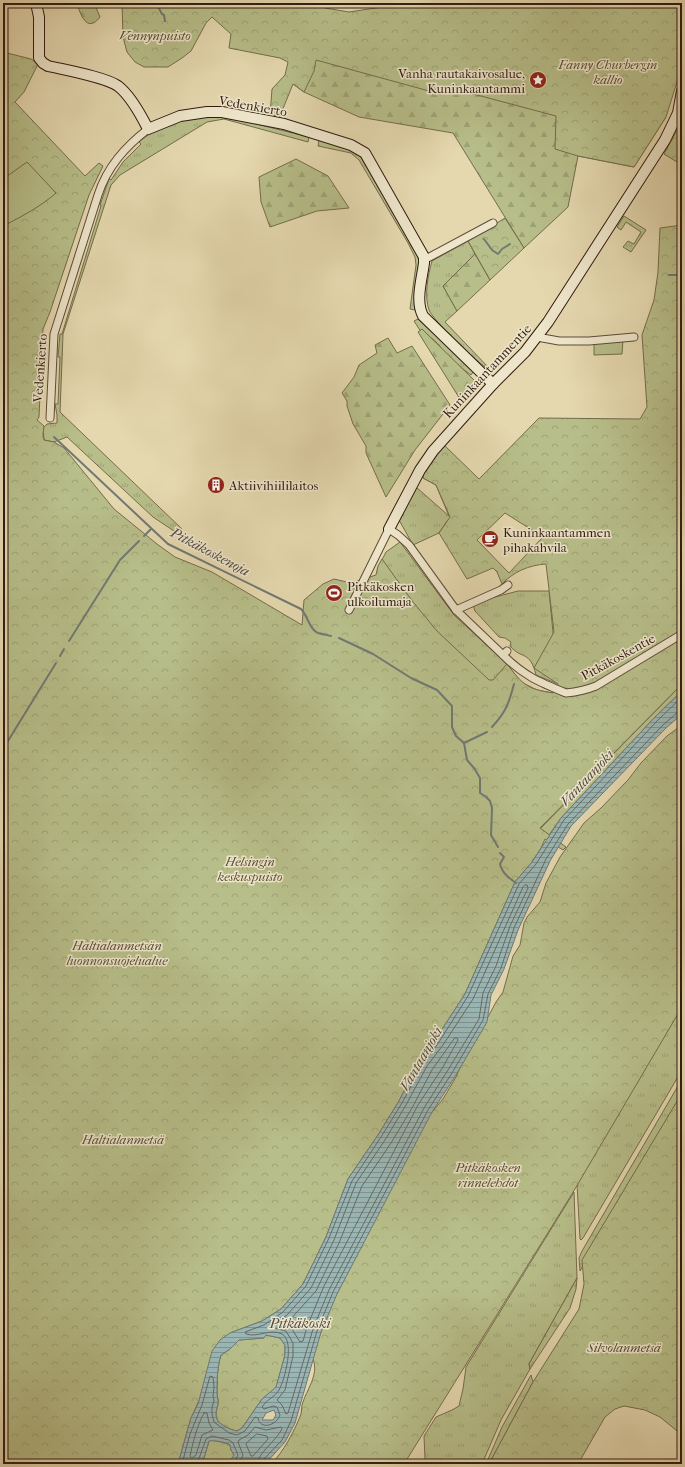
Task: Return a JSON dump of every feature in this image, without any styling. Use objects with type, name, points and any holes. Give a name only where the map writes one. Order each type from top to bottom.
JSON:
[{"type":"street","points":[[36,3],[39,18],[38,53],[41,61],[48,66],[116,84],[128,98],[148,129]]},
{"type":"street","name":"Kuninkaantammentie","points":[[349,610],[389,528],[420,470],[433,451],[493,384],[537,338],[665,140],[678,113],[682,90]]},
{"type":"street","name":"Vedenkierto","points":[[50,418],[54,334],[108,165],[148,129],[180,116],[207,112],[222,112],[284,124],[351,145],[362,151],[370,160],[423,254],[424,260]]},
{"type":"street","points":[[493,224],[424,260],[419,302],[420,310],[423,316],[493,384]]},
{"type":"street","points":[[537,338],[559,341],[589,341],[635,336]]},
{"type":"street","name":"Pitkäkoskentie","points":[[389,528],[398,534],[408,545],[456,610],[505,653],[519,670],[526,675],[566,693],[586,690],[596,686],[682,634]]},
{"type":"street","points":[[456,610],[501,590],[508,585]]},
{"type":"green space","points":[[77,3],[94,3],[100,17],[91,24],[88,23],[82,17]]},
{"type":"green space","name":"Fanny Churbergin kallio","points":[[122,3],[298,3],[309,6],[310,3],[326,3],[325,8],[349,12],[401,3],[682,3],[682,40],[677,82],[666,117],[634,167],[578,156],[555,149],[556,116],[451,88],[440,94],[316,60],[314,71],[304,92],[293,84],[280,116],[270,115],[272,89],[285,75],[288,62],[280,58],[229,48],[231,34],[212,17],[206,23],[191,51],[182,58],[168,67],[144,67],[135,62],[127,52],[123,37]]},
{"type":"green space","points":[[306,42],[666,117],[634,167],[578,156],[568,207],[524,248],[453,133],[359,117],[304,92],[293,84]]},
{"type":"green space","name":"Helsingin keskuspuisto","points":[[3,52],[31,59],[38,64],[24,92],[15,102],[85,176],[99,163],[103,166],[89,195],[43,329],[39,417],[37,420],[44,426],[44,440],[54,442],[64,448],[114,509],[175,557],[212,572],[302,625],[304,600],[323,584],[334,579],[351,583],[376,575],[378,566],[382,559],[413,602],[437,631],[489,680],[493,680],[507,664],[517,677],[531,688],[553,693],[558,684],[534,668],[554,632],[546,564],[522,570],[511,576],[502,584],[497,572],[493,568],[467,579],[439,533],[450,517],[436,485],[423,478],[424,472],[442,443],[479,479],[539,418],[640,419],[647,407],[642,335],[654,300],[658,272],[660,228],[682,225],[682,684],[540,828],[566,847],[563,850],[545,839],[532,862],[515,882],[465,994],[419,1062],[399,1101],[348,1179],[326,1237],[303,1284],[281,1309],[262,1321],[230,1333],[191,1418],[178,1464],[3,1464]],"holes":[[[505,513],[543,537],[509,573],[477,540]]]},
{"type":"green space","points":[[208,116],[228,117],[309,137],[308,142],[224,119],[207,122],[120,175],[111,185],[63,334],[60,412],[182,529],[174,531],[153,517],[67,437],[54,442],[44,440],[43,428],[47,424],[57,423],[55,404],[58,404],[60,357],[58,357],[60,334],[62,334],[109,179],[111,180],[123,162],[141,144],[139,142],[147,136],[172,124]]},
{"type":"green space","points":[[682,121],[682,165],[664,154]]},
{"type":"green space","points":[[319,140],[348,148],[360,156],[418,256],[419,264],[415,310],[410,309],[416,265],[415,257],[408,243],[359,160],[351,153],[318,146]]},
{"type":"green space","points":[[296,159],[328,176],[349,208],[317,211],[270,227],[261,202],[259,177]]},
{"type":"green space","points":[[27,162],[56,193],[32,210],[5,225],[3,221],[3,179]]},
{"type":"green space","points":[[624,216],[646,230],[631,252],[623,247],[628,241],[634,244],[641,232],[626,222],[621,230],[617,227]]},
{"type":"green space","points":[[505,218],[524,248],[490,280],[468,241]]},
{"type":"green space","points":[[468,241],[475,254],[443,286],[457,311],[445,322],[489,368],[488,369],[456,341],[432,315],[429,310],[427,298],[427,286],[432,261]]},
{"type":"green space","points":[[475,254],[490,280],[457,311],[443,286]]},
{"type":"green space","points":[[418,319],[474,371],[471,375],[448,357],[435,340],[423,335],[414,321]]},
{"type":"green space","points":[[422,329],[475,381],[460,399],[418,332]]},
{"type":"green space","points":[[388,338],[397,353],[412,346],[450,405],[415,450],[386,497],[366,453],[366,446],[353,424],[347,406],[347,401],[342,393],[354,377],[359,365],[377,353],[375,345]]},
{"type":"green space","points":[[623,340],[622,354],[594,355],[594,343]]},
{"type":"green space","points":[[427,466],[454,518],[447,521],[439,533],[413,545],[399,520],[416,487],[449,516],[436,485],[423,478]]},
{"type":"green space","points":[[400,542],[454,615],[507,664],[521,682],[537,690],[553,693],[507,730],[377,570],[386,552]]},
{"type":"green space","points":[[518,591],[549,591],[558,684],[536,675],[531,662],[510,646],[511,642],[505,638],[499,637],[475,611],[473,605],[476,602]]},
{"type":"green space","points":[[682,684],[682,691],[655,717],[561,818],[549,835],[540,829]]},
{"type":"green space","name":"Pitkäkosken rinnelehdot","points":[[682,725],[682,1007],[572,1194],[404,1464],[271,1464],[280,1454],[288,1441],[301,1414],[302,1404],[315,1369],[312,1357],[330,1307],[428,1117],[443,1099],[456,1077],[466,1054],[503,992],[513,956],[520,945],[524,923],[527,917],[540,902],[546,883],[560,857],[584,823],[628,780],[641,763],[667,736]]},
{"type":"green space","points":[[682,1001],[682,1070],[581,1240],[577,1184]]},
{"type":"green space","points":[[682,1079],[682,1096],[580,1271],[579,1258],[582,1251]]},
{"type":"green space","name":"Silvolanmetsä","points":[[682,1093],[682,1435],[660,1417],[645,1410],[624,1406],[615,1409],[605,1417],[578,1464],[489,1464],[533,1382],[579,1309],[584,1284],[582,1260]]},
{"type":"green space","points":[[574,1192],[577,1278],[529,1364],[530,1369],[501,1420],[482,1464],[421,1464],[425,1459],[424,1436],[436,1417],[459,1406],[466,1367]]},
{"type":"green space","points":[[577,1278],[576,1289],[570,1308],[530,1369],[529,1364]]},
{"type":"green space","points":[[266,1335],[280,1338],[285,1345],[285,1355],[276,1388],[262,1399],[242,1428],[237,1431],[232,1430],[220,1423],[216,1416],[218,1403],[218,1374],[221,1355],[239,1340],[263,1338]]},
{"type":"green space","points":[[531,1375],[533,1382],[489,1464],[486,1464],[502,1427]]},
{"type":"green space","points":[[212,1440],[230,1445],[231,1450],[235,1455],[228,1464],[200,1464],[204,1458],[209,1441]]},
{"type":"water","name":"Pitkäkoski","points":[[682,691],[682,714],[666,728],[571,826],[550,861],[518,930],[504,969],[491,995],[487,1022],[432,1112],[337,1294],[321,1332],[295,1423],[285,1442],[265,1464],[228,1464],[234,1455],[230,1445],[223,1442],[209,1441],[204,1458],[200,1464],[178,1464],[191,1418],[198,1404],[212,1351],[220,1340],[230,1333],[262,1321],[281,1309],[303,1284],[326,1237],[348,1179],[399,1101],[419,1062],[465,994],[515,882],[532,862],[561,818],[655,717]],"holes":[[[266,1335],[280,1338],[285,1345],[285,1355],[276,1387],[262,1399],[242,1428],[237,1431],[232,1430],[220,1423],[216,1415],[218,1403],[218,1374],[221,1355],[239,1340],[264,1338]],[[274,1410],[276,1415],[273,1420],[262,1420],[266,1413]]]},
{"type":"waterway","points":[[156,3],[164,15],[165,21]]},
{"type":"waterway","points":[[484,239],[492,250],[498,254],[502,249],[510,244]]},
{"type":"waterway","points":[[669,275],[682,275]]},
{"type":"waterway","name":"Pitkäkoskenoja","points":[[54,437],[168,544],[301,609],[315,631],[331,636]]},
{"type":"waterway","points":[[144,536],[151,529]]},
{"type":"waterway","points":[[69,641],[120,560],[139,541]]},
{"type":"waterway","name":"Pitkäkoskenoja","points":[[339,638],[373,654],[411,678],[437,690],[452,706],[452,727],[456,736],[464,743],[467,760],[480,778],[480,793],[490,801],[492,808],[491,835],[498,847]]},
{"type":"waterway","points":[[60,656],[64,649]]},
{"type":"waterway","points":[[3,749],[56,663]]},
{"type":"waterway","points":[[492,727],[501,717],[514,684]]},
{"type":"waterway","points":[[464,743],[487,732]]},
{"type":"waterway","name":"Pitkäkoskenoja","points":[[500,853],[504,857],[500,864],[502,870],[516,883]]},
{"type":"place","name":"Vanha rautakaivosalue, Kuninkaantammi","points":[[538,80]]},
{"type":"place","name":"Aktiivihiililaitos","points":[[216,485]]},
{"type":"place","name":"Kuninkaantammen pihakahvila","points":[[490,539]]},
{"type":"place","name":"Pitkäkosken ulkoilumaja","points":[[334,593]]},
{"type":"park label","name":"Vennynpuisto","points":[[155,35]]},
{"type":"park label","name":"Haltialanmetsän luonnonsuojelualue","points":[[117,952]]},
{"type":"park label","name":"Haltialanmetsä","points":[[123,1139]]},
{"type":"water label","name":"Vantaanjoki","points":[[587,778]]},
{"type":"water label","name":"Vantaanjoki","points":[[421,1059]]}]
